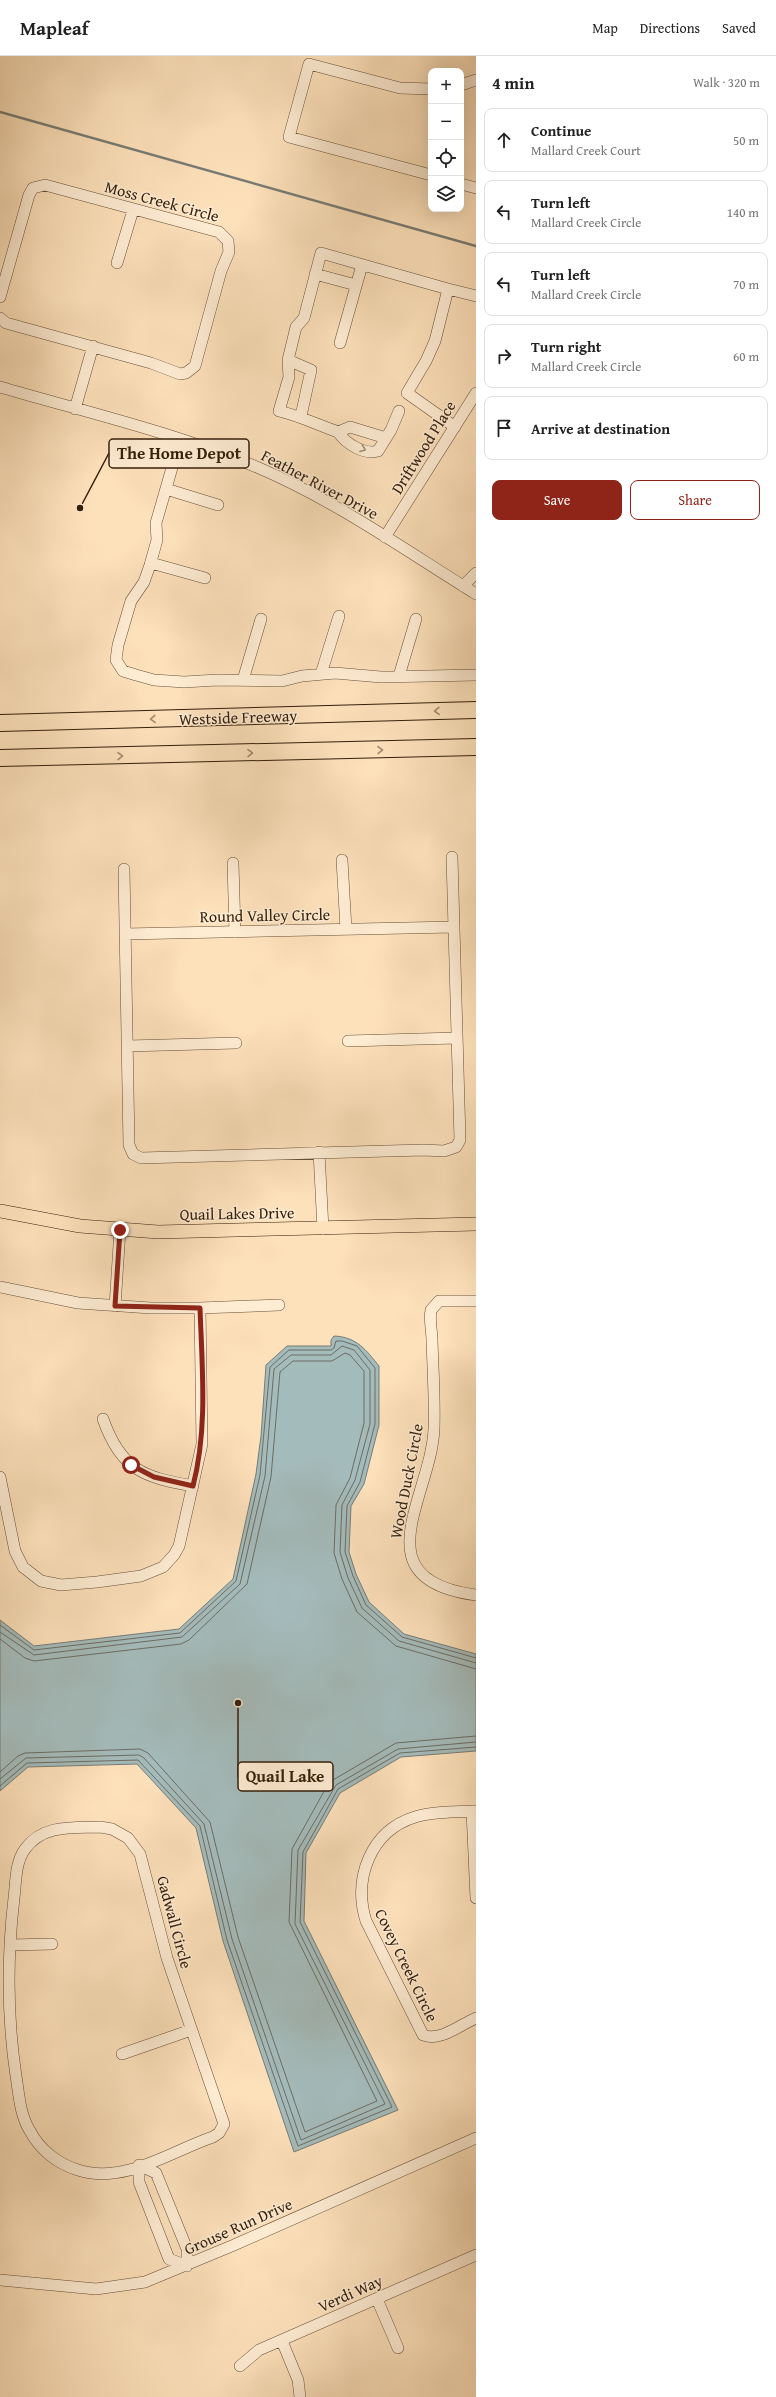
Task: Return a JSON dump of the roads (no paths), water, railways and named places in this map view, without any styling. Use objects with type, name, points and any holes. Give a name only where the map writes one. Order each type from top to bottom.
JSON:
[{"type":"highway","name":"Westside Freeway","points":[[0,723],[476,710]]},
{"type":"highway","points":[[0,714],[22,722]]},
{"type":"highway","points":[[0,758],[476,747]]},
{"type":"highway","points":[[0,769],[81,757]]},
{"type":"main road","name":"Quail Lakes Drive","points":[[0,1211],[80,1226],[158,1232],[476,1224]]},
{"type":"street","points":[[428,89],[388,85],[309,64],[289,137],[428,174]]},
{"type":"street","points":[[464,84],[476,80]]},
{"type":"street","name":"Moss Creek Circle","points":[[0,297],[29,194],[33,188],[44,185],[221,233],[228,241],[229,252],[221,271],[195,366],[192,370],[180,374],[93,346],[6,323],[0,318]]},
{"type":"street","points":[[464,185],[476,188]]},
{"type":"street","points":[[117,263],[133,210]]},
{"type":"street","points":[[399,411],[378,451],[371,453],[344,442],[338,432],[309,422],[301,416],[280,410],[289,377],[288,360],[296,327],[304,318],[321,253],[476,296]]},
{"type":"street","points":[[340,343],[362,265]]},
{"type":"street","points":[[315,274],[356,285]]},
{"type":"street","points":[[448,289],[435,341],[426,361],[407,393],[455,427]]},
{"type":"street","points":[[75,408],[93,346]]},
{"type":"street","points":[[288,360],[311,370],[301,416]]},
{"type":"street","name":"Feather River Drive","points":[[0,386],[225,455],[292,484],[385,537],[476,594]]},
{"type":"street","name":"Driftwood Place","points":[[385,537],[476,394]]},
{"type":"street","points":[[338,432],[350,427],[386,438]]},
{"type":"street","points":[[180,440],[156,524],[157,540],[151,563],[144,582],[131,601],[118,646],[116,660],[118,665],[124,671],[154,680],[184,682],[243,680],[282,681],[302,676],[321,674],[476,676]]},
{"type":"street","points":[[166,489],[218,504]]},
{"type":"street","points":[[151,563],[205,578]]},
{"type":"street","points":[[463,586],[476,573]]},
{"type":"street","points":[[321,674],[339,616]]},
{"type":"street","points":[[243,680],[261,618]]},
{"type":"street","points":[[399,676],[416,619]]},
{"type":"street","points":[[124,869],[129,1144],[135,1156],[141,1158],[319,1152],[444,1151],[456,1147],[460,1140],[452,857]]},
{"type":"street","points":[[342,860],[346,929]]},
{"type":"street","points":[[233,863],[235,932]]},
{"type":"street","name":"Round Valley Circle","points":[[126,934],[453,927]]},
{"type":"street","points":[[348,1041],[456,1038]]},
{"type":"street","points":[[128,1046],[236,1042]]},
{"type":"street","points":[[319,1152],[323,1229]]},
{"type":"street","points":[[115,1306],[120,1230]]},
{"type":"street","points":[[0,1287],[60,1300],[115,1306],[200,1308],[280,1305]]},
{"type":"street","name":"Wood Duck Circle","points":[[476,1301],[439,1301],[430,1310],[434,1382],[433,1442],[409,1532],[408,1542],[416,1565],[429,1580],[445,1588],[476,1595]]},
{"type":"street","points":[[0,1477],[12,1544],[19,1561],[29,1573],[41,1581],[62,1585],[141,1576],[163,1567],[174,1555],[179,1546],[202,1444],[203,1418],[200,1308]]},
{"type":"street","points":[[103,1419],[114,1446],[131,1465],[154,1477],[193,1486]]},
{"type":"street","points":[[474,1811],[476,1898]]},
{"type":"street","name":"Covey Creek Circle","points":[[474,1811],[421,1815],[404,1821],[387,1833],[374,1848],[367,1860],[361,1880],[360,1899],[368,1926],[423,2035],[430,2038],[438,2037],[476,2018]]},
{"type":"street","name":"Gadwall Circle","points":[[100,1827],[116,1831],[131,1841],[140,1854],[167,1958],[223,2118],[222,2128],[213,2137],[116,2174],[100,2174],[79,2170],[50,2155],[30,2131],[20,2108],[10,2034],[8,2001],[10,1945],[19,1862],[26,1848],[33,1840],[46,1832],[63,1828],[100,1827]]},
{"type":"street","points":[[10,1945],[52,1944]]},
{"type":"street","points":[[122,2054],[191,2030]]},
{"type":"street","name":"Grouse Run Drive","points":[[0,2280],[79,2288],[112,2288],[145,2282],[187,2266],[476,2138]]},
{"type":"street","points":[[139,2165],[156,2173],[186,2249],[187,2266],[169,2258],[139,2182],[139,2165]]},
{"type":"street","name":"Verdi Way","points":[[240,2366],[258,2350],[282,2341],[476,2255]]},
{"type":"street","points":[[377,2299],[398,2348]]},
{"type":"street","points":[[282,2341],[298,2380],[300,2397]]},
{"type":"water","points":[[334,1336],[349,1339],[360,1345],[379,1366],[379,1425],[364,1484],[351,1506],[349,1552],[356,1574],[369,1602],[404,1634],[476,1654],[476,1751],[401,1757],[340,1793],[306,1853],[304,1921],[398,2110],[294,2152],[223,1941],[196,1828],[137,1764],[28,1767],[0,1791],[0,1620],[34,1646],[179,1629],[233,1579],[256,1474],[261,1436],[266,1365],[287,1346],[331,1346],[331,1340]]},
{"type":"waterway","points":[[0,112],[476,246]]},
{"type":"place","name":"The Home Depot","points":[[80,508]]},
{"type":"place","name":"Quail Lake","points":[[238,1703]]}]
